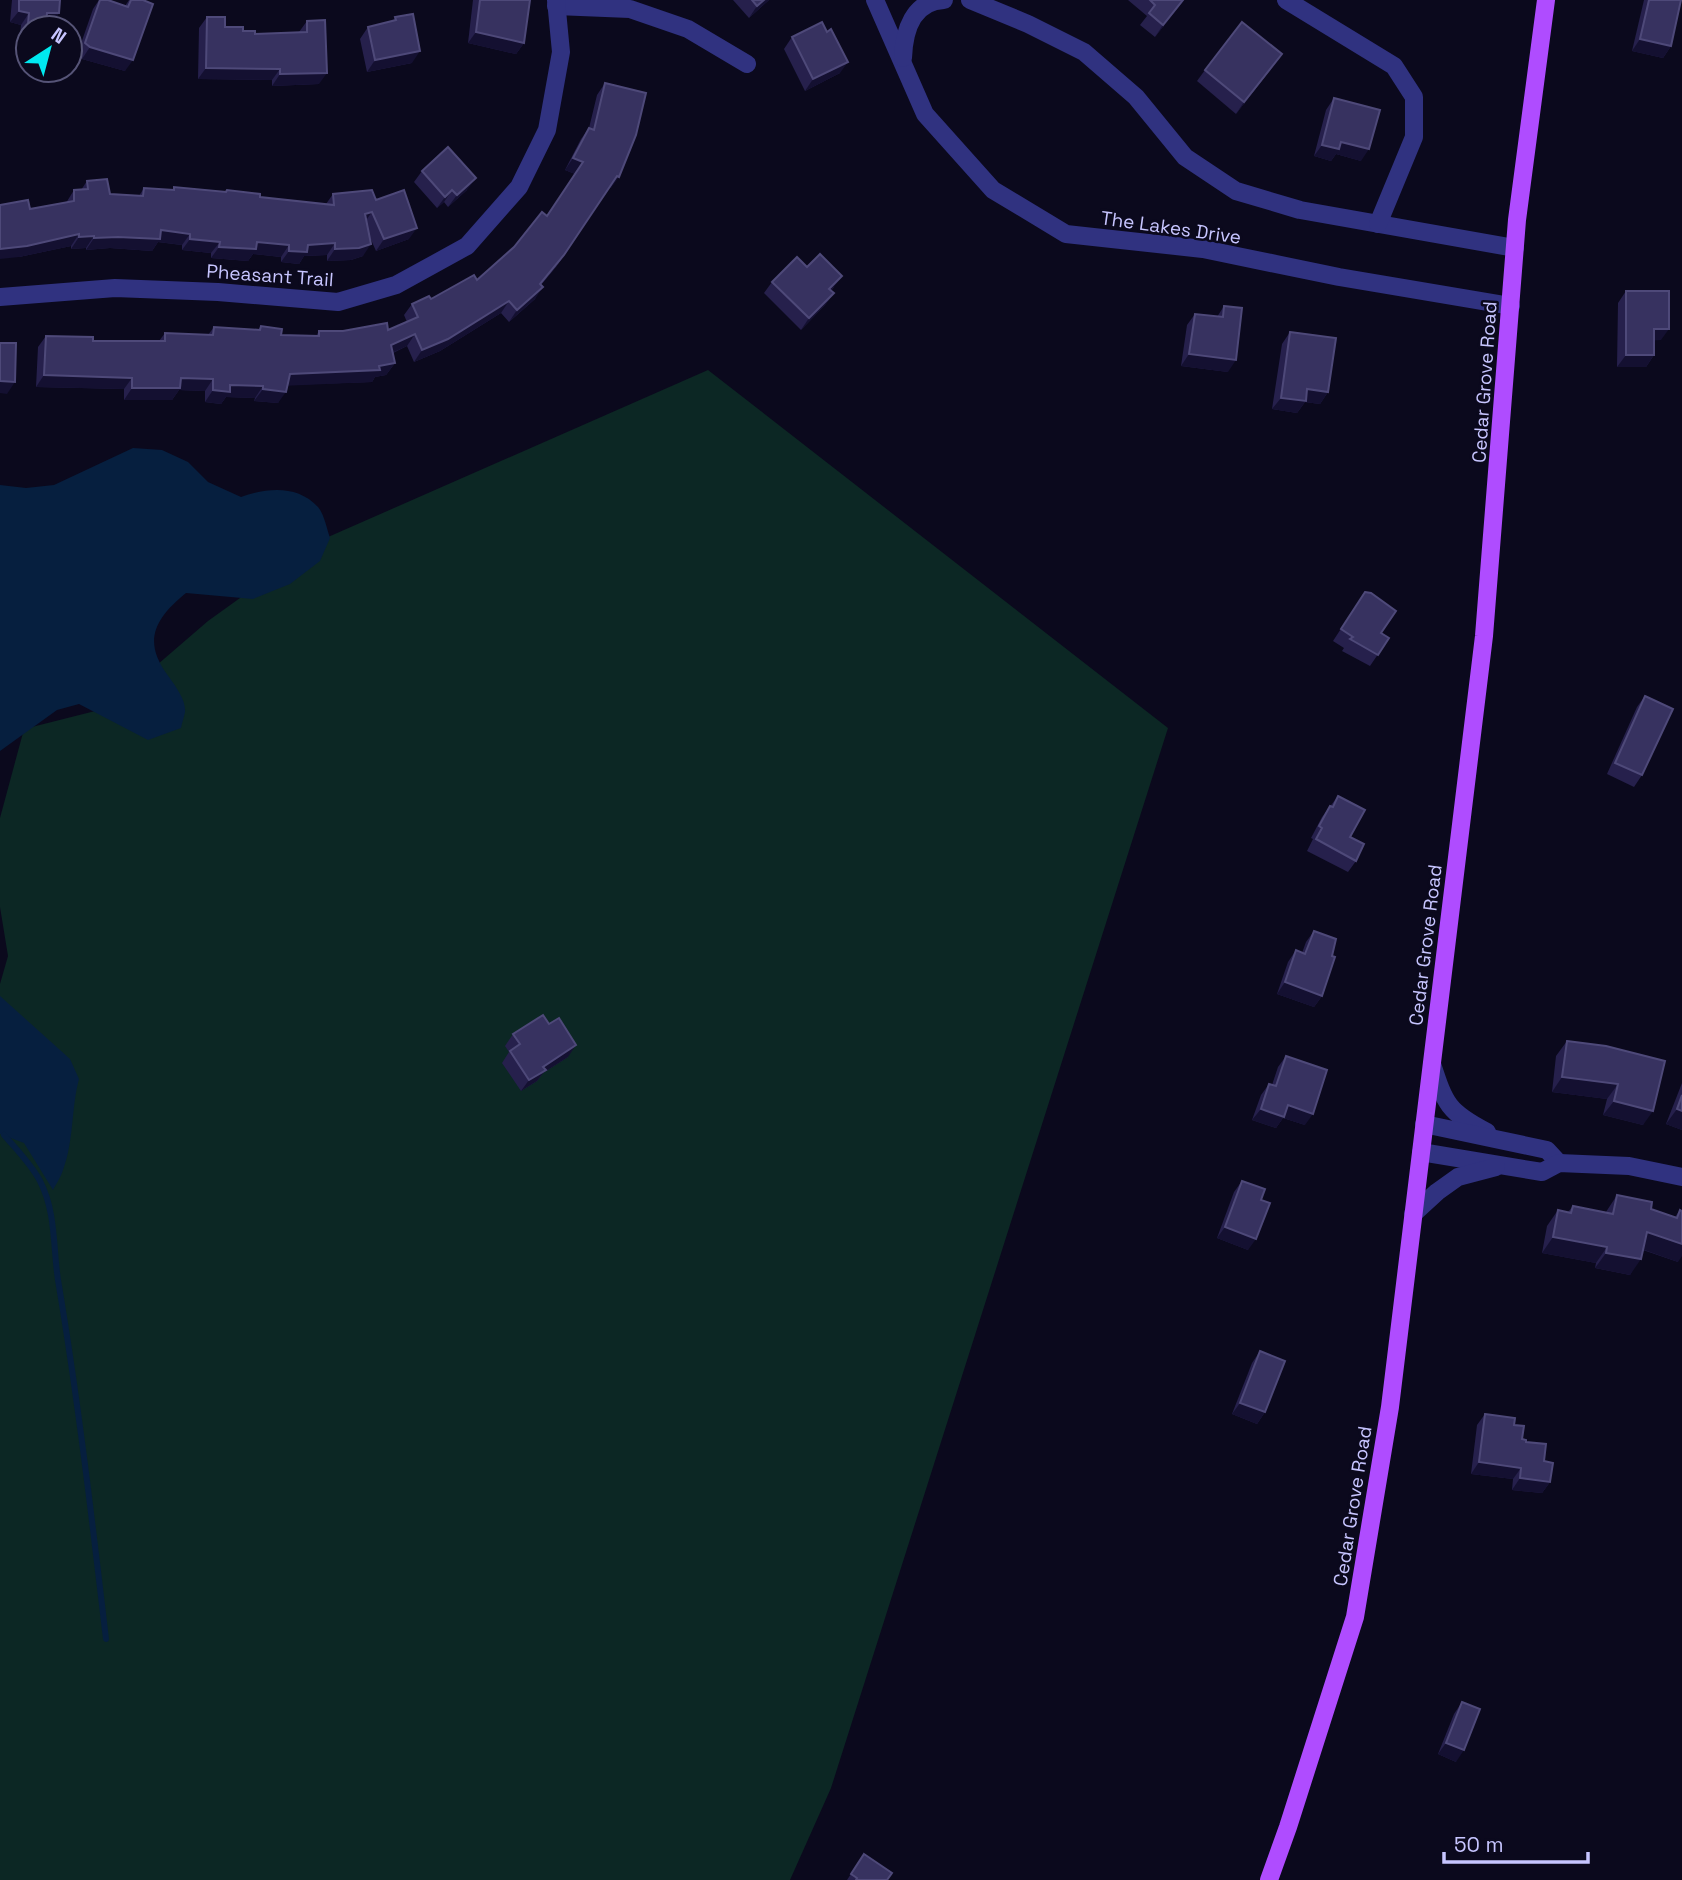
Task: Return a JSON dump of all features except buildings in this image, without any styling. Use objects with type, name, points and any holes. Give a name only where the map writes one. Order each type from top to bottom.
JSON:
[{"type":"main road","name":"Cedar Grove Road","points":[[1269,1880],[1289,1827],[1355,1617],[1390,1407],[1484,635],[1515,248],[1546,0]]},
{"type":"street","name":"The Lakes Drive","points":[[874,0],[925,114],[993,190],[1066,234],[1203,249],[1339,277],[1511,306]]},
{"type":"street","points":[[903,62],[904,38],[913,14],[933,1],[944,0]]},
{"type":"street","points":[[970,0],[1028,24],[1084,52],[1136,97],[1185,157],[1236,191],[1300,210],[1515,248]]},
{"type":"street","points":[[1286,0],[1394,66],[1413,97],[1414,137],[1378,224]]},
{"type":"street","name":"Pheasant Trail","points":[[0,297],[114,288],[218,292],[338,302],[396,285],[467,246],[519,187],[547,130],[561,52],[556,3],[630,9],[688,29],[747,64]]},
{"type":"street","points":[[1432,1064],[1445,1102],[1454,1112],[1505,1141]]},
{"type":"street","points":[[1424,1124],[1547,1150],[1559,1163]]},
{"type":"street","points":[[1421,1152],[1542,1172],[1559,1163],[1629,1166],[1682,1177]]},
{"type":"street","points":[[1413,1214],[1458,1177],[1500,1166]]},
{"type":"green space","points":[[708,370],[1168,728],[831,1788],[790,1880],[0,1880],[0,984],[8,956],[0,907],[0,818],[24,729],[107,708],[208,621],[319,541]]},
{"type":"water","points":[[133,448],[162,450],[188,462],[208,482],[241,497],[271,490],[301,494],[320,510],[330,538],[320,561],[290,584],[253,599],[186,593],[166,612],[155,632],[154,642],[161,664],[184,703],[181,728],[148,740],[79,704],[57,710],[0,751],[0,485],[26,488],[54,485]]},
{"type":"water","points":[[0,996],[70,1059],[79,1079],[67,1159],[53,1190],[24,1143],[0,1134]]},
{"type":"waterway","points":[[4,1135],[40,1181],[49,1205],[106,1639]]}]
